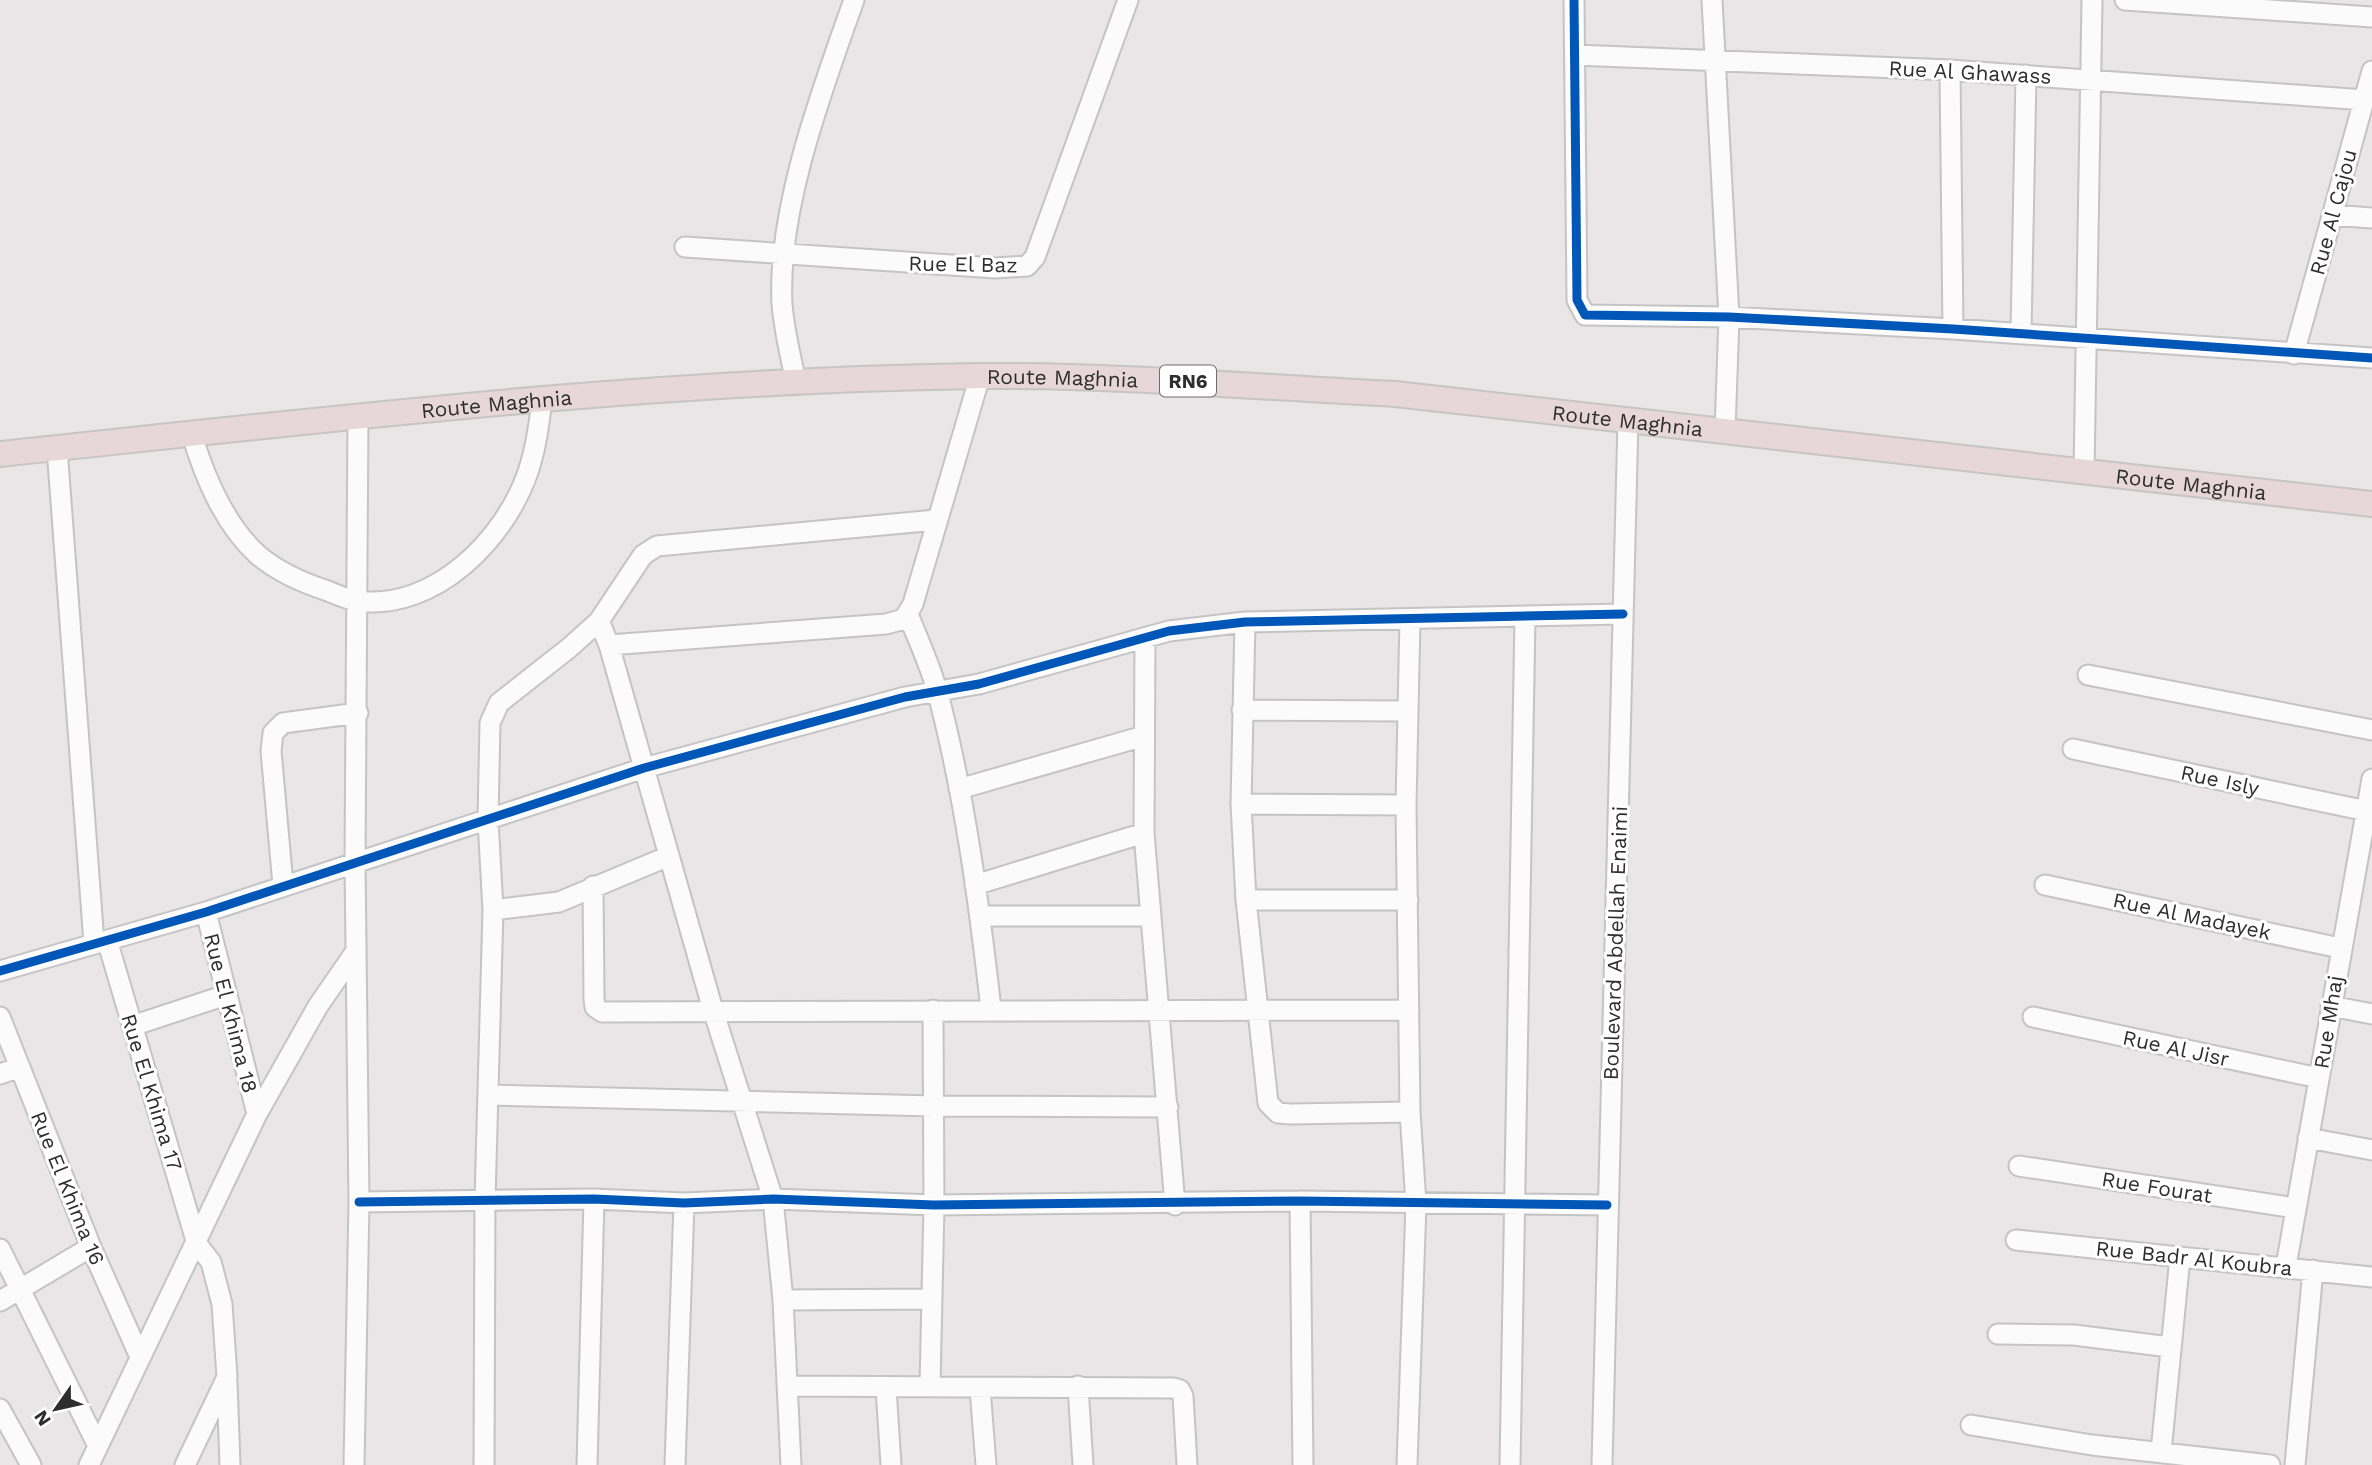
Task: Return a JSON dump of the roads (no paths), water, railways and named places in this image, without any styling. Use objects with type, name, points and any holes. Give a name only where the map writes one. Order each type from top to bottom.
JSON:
[{"type":"main road","name":"Route Maghnia","points":[[0,454],[358,416],[542,400],[796,383],[980,376],[1090,377],[1395,394],[2372,504]]},
{"type":"street","points":[[796,383],[782,304],[785,256],[796,184],[854,0]]},
{"type":"street","name":"Rue El Baz","points":[[785,256],[995,268],[1020,268],[1031,263],[1128,0]]},
{"type":"street","points":[[1574,0],[1577,300],[1581,312],[1592,317],[1729,317],[2021,333],[2372,358]]},
{"type":"street","points":[[1712,0],[1729,317],[1725,432]]},
{"type":"street","points":[[2084,472],[2092,0]]},
{"type":"street","points":[[2125,0],[2275,4],[2372,17]]},
{"type":"street","name":"Rue Al Ghawass","points":[[1575,55],[1950,69],[2365,100]]},
{"type":"street","points":[[1950,69],[1953,329]]},
{"type":"street","name":"Rue Al Cajou","points":[[2294,354],[2332,215],[2363,135],[2365,100],[2372,71]]},
{"type":"street","points":[[2021,333],[2026,75]]},
{"type":"street","points":[[2332,215],[2372,218]]},
{"type":"street","points":[[685,247],[785,256]]},
{"type":"street","points":[[609,645],[898,622],[908,614],[980,376]]},
{"type":"street","points":[[192,435],[215,494],[234,528],[257,554],[282,572],[358,601],[390,599],[433,586],[458,570],[486,542],[510,511],[527,474],[538,436],[542,400]]},
{"type":"street","points":[[354,1465],[359,1202],[355,862],[358,416]]},
{"type":"street","name":"Boulevard Abdellah Enaimi","points":[[1602,1465],[1628,420]]},
{"type":"street","name":"Rue El Khima 17","points":[[57,448],[100,942],[132,1026],[197,1244],[211,1262],[222,1304],[230,1465]]},
{"type":"street","points":[[484,1465],[485,1200],[493,910],[488,820],[489,740],[493,712],[499,703],[561,656],[599,621],[643,555],[657,546],[936,520]]},
{"type":"street","points":[[908,614],[937,691],[959,789],[980,916],[991,1009]]},
{"type":"street","points":[[0,971],[206,912],[644,768],[852,711],[979,684],[1145,638],[1209,625],[1245,622],[1623,614]]},
{"type":"street","points":[[1510,1465],[1525,617]]},
{"type":"street","points":[[1407,1465],[1416,1204],[1410,1112],[1406,805],[1410,618]]},
{"type":"street","points":[[599,621],[609,645],[713,1010],[774,1199],[783,1300],[791,1465]]},
{"type":"street","points":[[1245,622],[1241,804],[1246,900],[1268,1102],[1271,1108],[1290,1114],[1410,1112]]},
{"type":"street","points":[[1145,638],[1144,833],[1175,1205]]},
{"type":"street","points":[[2088,675],[2372,730]]},
{"type":"street","points":[[1242,710],[1406,711]]},
{"type":"street","points":[[283,885],[271,751],[273,733],[283,723],[358,713]]},
{"type":"street","points":[[959,789],[1144,736]]},
{"type":"street","name":"Rue Isly","points":[[2073,750],[2367,811]]},
{"type":"street","name":"Rue Mhaj","points":[[2286,1266],[2340,948],[2364,872],[2367,811],[2372,779]]},
{"type":"street","points":[[1241,804],[1406,805]]},
{"type":"street","points":[[975,884],[1144,833]]},
{"type":"street","points":[[493,910],[559,902],[669,856]]},
{"type":"street","points":[[593,886],[594,999],[598,1010],[1409,1010]]},
{"type":"street","name":"Rue Al Madayek","points":[[2045,886],[2340,948]]},
{"type":"street","points":[[1246,900],[1408,900]]},
{"type":"street","name":"Rue El Khima 18","points":[[206,912],[257,1114]]},
{"type":"street","points":[[980,916],[1150,916]]},
{"type":"street","points":[[89,1465],[257,1114],[318,1006],[356,951]]},
{"type":"street","points":[[132,1026],[226,995]]},
{"type":"street","points":[[2331,1006],[2372,1014]]},
{"type":"street","points":[[930,1386],[934,1205],[933,1010]]},
{"type":"street","name":"Rue El Khima 16","points":[[0,1017],[91,1247],[139,1357]]},
{"type":"street","name":"Rue Al Jisr","points":[[2033,1017],[2319,1078]]},
{"type":"street","points":[[0,1074],[20,1067]]},
{"type":"street","points":[[489,1095],[934,1106],[1168,1107]]},
{"type":"street","points":[[2308,1138],[2372,1150]]},
{"type":"street","name":"Rue Fourat","points":[[2019,1166],[2295,1208]]},
{"type":"street","points":[[359,1202],[594,1199],[684,1203],[774,1199],[934,1205],[1175,1205],[1300,1201],[1607,1205]]},
{"type":"street","points":[[587,1465],[594,1199]]},
{"type":"street","points":[[1300,1201],[1303,1465]]},
{"type":"street","points":[[675,1465],[684,1203]]},
{"type":"street","name":"Rue Badr Al Koubra","points":[[2016,1240],[2372,1277]]},
{"type":"street","points":[[0,1301],[91,1247]]},
{"type":"street","points":[[0,1250],[18,1291],[98,1446]]},
{"type":"street","points":[[2161,1452],[2180,1257]]},
{"type":"street","points":[[2295,1465],[2313,1270]]},
{"type":"street","points":[[783,1300],[932,1299]]},
{"type":"street","points":[[1998,1334],[2074,1335],[2170,1347]]},
{"type":"street","points":[[186,1465],[227,1377]]},
{"type":"street","points":[[787,1386],[1078,1386],[1180,1390],[1188,1465]]},
{"type":"street","points":[[1078,1386],[1083,1465]]},
{"type":"street","points":[[886,1388],[891,1465]]},
{"type":"street","points":[[981,1388],[986,1465]]},
{"type":"street","points":[[0,1409],[31,1465]]},
{"type":"street","points":[[1971,1425],[2092,1445],[2224,1462],[2270,1465]]},
{"type":"street","points":[[2092,1445],[2093,1465]]}]
